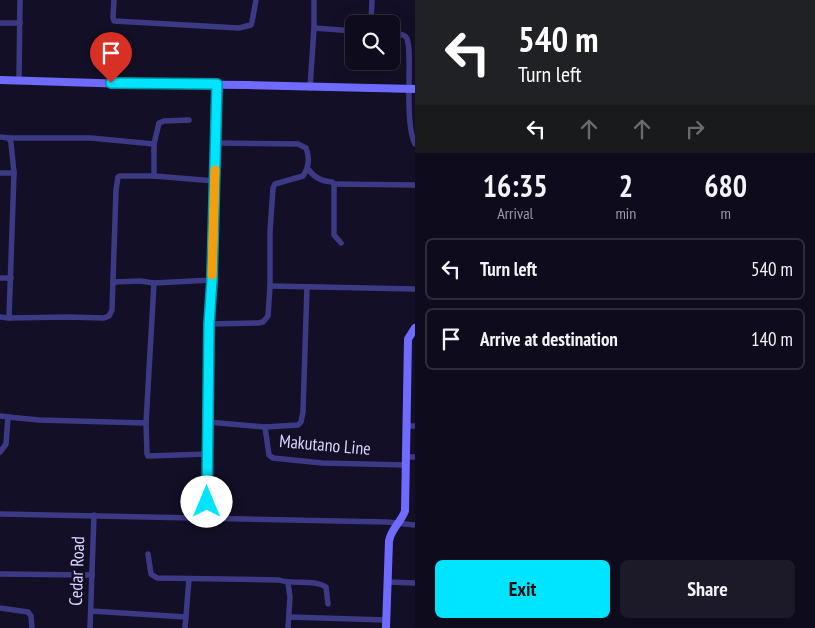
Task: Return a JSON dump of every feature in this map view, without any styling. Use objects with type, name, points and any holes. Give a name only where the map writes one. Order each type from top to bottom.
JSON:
[{"type":"street","points":[[19,80],[20,0]]},
{"type":"street","points":[[114,0],[112,18],[114,21],[239,28],[250,25],[252,22],[256,0]]},
{"type":"street","points":[[310,88],[314,0]]},
{"type":"street","points":[[371,15],[372,0]]},
{"type":"street","points":[[0,22],[20,23]]},
{"type":"street","points":[[314,28],[345,30]]},
{"type":"street","points":[[400,34],[407,38],[409,46],[412,89],[410,129],[415,144]]},
{"type":"street","points":[[0,80],[412,89]]},
{"type":"street","points":[[207,518],[209,324],[212,280],[217,84]]},
{"type":"street","points":[[154,176],[154,144],[157,126],[161,121],[189,120]]},
{"type":"street","points":[[0,138],[91,138],[154,144]]},
{"type":"street","points":[[9,138],[13,147],[14,173],[9,318]]},
{"type":"street","points":[[209,324],[263,322],[268,316],[273,188],[275,184],[303,176],[308,169],[308,153],[306,148],[298,144],[216,143]]},
{"type":"street","points":[[308,169],[314,177],[334,184],[415,185]]},
{"type":"street","points":[[0,173],[14,173]]},
{"type":"street","points":[[0,316],[9,318],[104,318],[109,316],[112,310],[117,179],[120,176],[154,176],[215,181]]},
{"type":"street","points":[[334,184],[334,234],[336,239],[341,242]]},
{"type":"street","points":[[0,278],[11,278]]},
{"type":"street","points":[[113,282],[140,281],[154,283],[212,280]]},
{"type":"street","points":[[154,283],[146,423],[147,454],[148,456],[208,454]]},
{"type":"street","points":[[270,286],[415,289]]},
{"type":"street","points":[[208,422],[265,428],[298,425],[302,422],[304,412],[307,287]]},
{"type":"street","points":[[289,617],[386,624],[388,541],[405,511],[406,461],[411,426],[408,338],[415,328]]},
{"type":"street","points":[[0,416],[146,423]]},
{"type":"street","points":[[0,452],[6,444],[8,417]]},
{"type":"street","name":"Makutano Line","points":[[265,428],[269,455],[273,458],[322,463],[406,461]]},
{"type":"street","points":[[406,461],[415,457]]},
{"type":"street","points":[[0,514],[387,522],[415,525]]},
{"type":"street","name":"Cedar Road","points":[[90,628],[94,515]]},
{"type":"street","points":[[148,554],[153,577],[279,580],[288,583],[321,584],[326,587],[328,604]]},
{"type":"street","points":[[0,574],[92,575]]},
{"type":"street","points":[[185,628],[189,579]]},
{"type":"street","points":[[387,582],[415,583]]},
{"type":"street","points":[[288,583],[290,597],[288,628]]},
{"type":"street","points":[[0,608],[28,612],[31,616],[32,628]]},
{"type":"street","points":[[90,611],[186,617]]},
{"type":"slow traffic","points":[[212,275],[215,170]]},
{"type":"route","points":[[111,83],[217,84],[212,280],[209,324],[207,502]]}]
